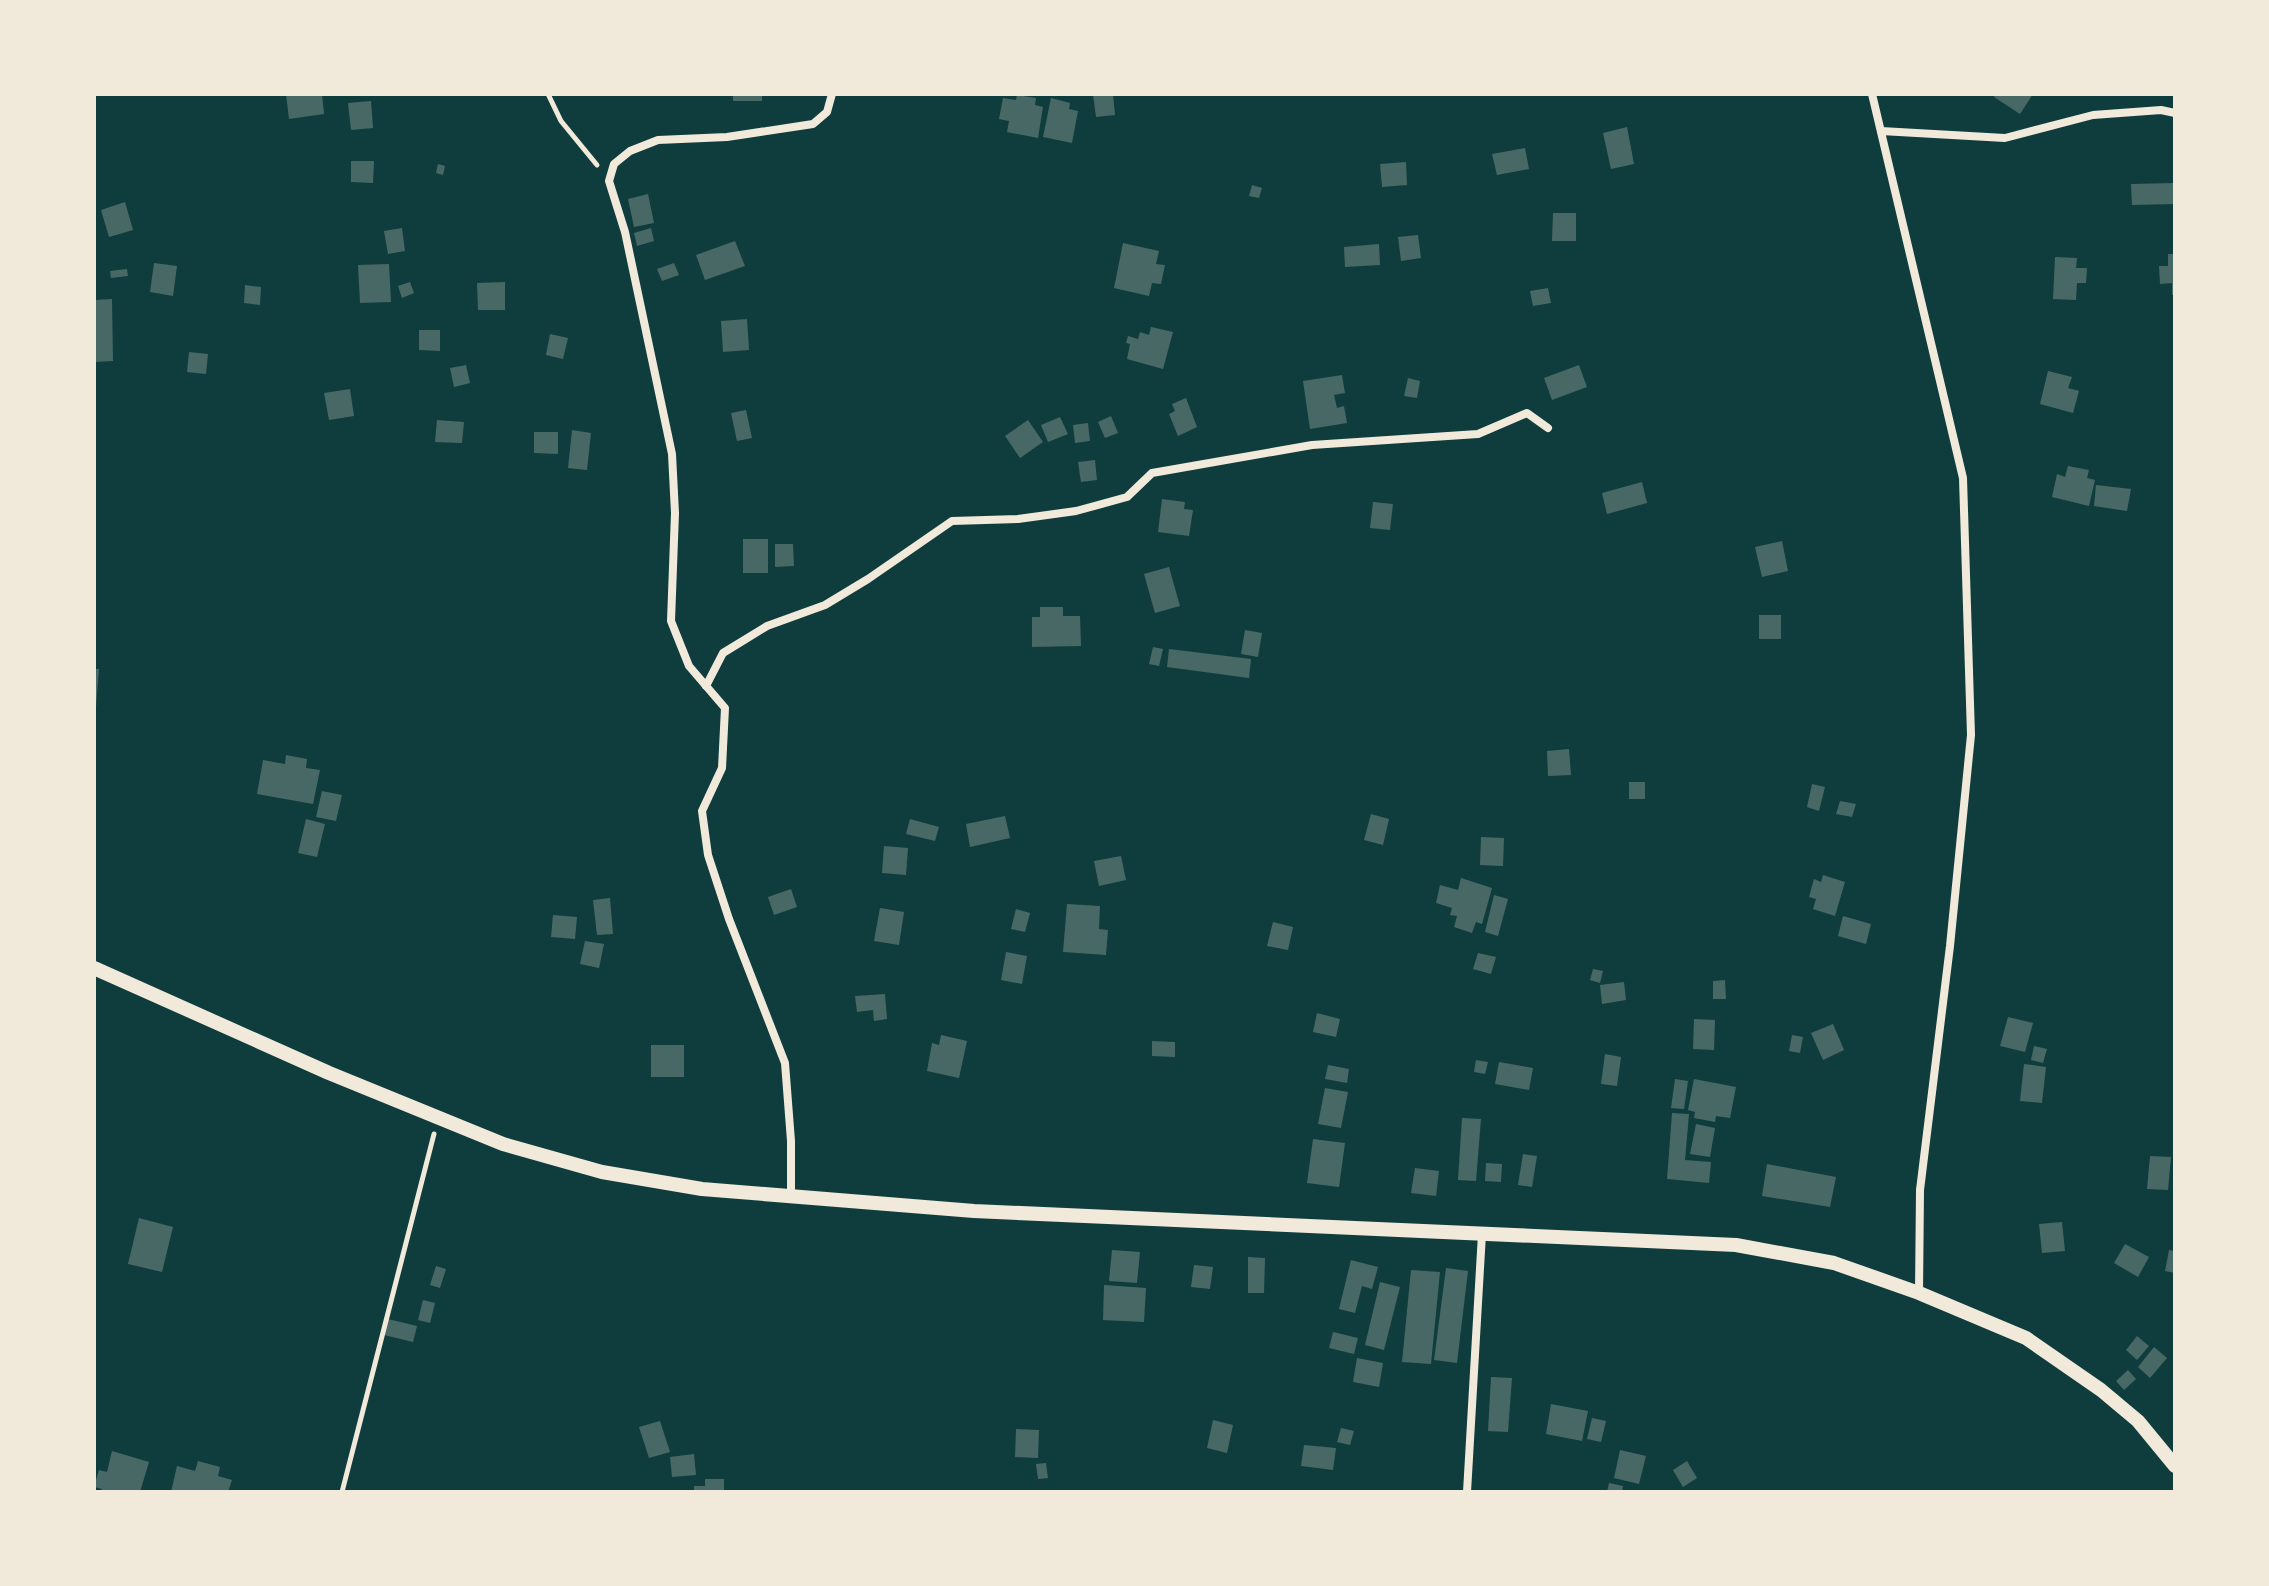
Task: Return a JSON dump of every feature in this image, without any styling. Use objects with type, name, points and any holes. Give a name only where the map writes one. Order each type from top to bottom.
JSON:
[{"type":"street","points":[[791,1196],[791,1141],[785,1063],[729,919],[708,855],[702,811],[722,768],[725,708],[689,666],[671,621],[675,513],[672,454],[625,232],[609,181],[614,164],[630,151],[658,140],[727,137],[813,124],[827,112],[832,94]]},
{"type":"street","points":[[1872,94],[1963,478],[1969,630],[1971,735],[1950,946],[1920,1190],[1919,1293]]},
{"type":"street","points":[[1881,131],[2005,138],[2093,115],[2161,110],[2175,113]]},
{"type":"street","points":[[706,686],[723,653],[767,626],[825,605],[952,521],[1018,519],[1076,511],[1127,497],[1152,473],[1312,445],[1478,434],[1527,413],[1548,428]]},
{"type":"street","points":[[94,968],[329,1073],[503,1144],[602,1172],[702,1189],[974,1211],[1736,1245],[1834,1263],[1919,1293],[2026,1338],[2101,1390],[2138,1421],[2175,1466]]},
{"type":"street","points":[[1467,1492],[1482,1234]]},
{"type":"path","points":[[548,94],[561,121],[609,181]]},
{"type":"path","points":[[342,1492],[438,1117]]},
{"type":"building","points":[[286,94],[322,94],[324,114],[289,119]]},
{"type":"building","points":[[733,94],[762,94],[762,101],[733,101]]},
{"type":"building","points":[[1093,94],[1113,94],[1115,115],[1096,117]]},
{"type":"building","points":[[1996,94],[2033,94],[2020,114],[1994,97]]},
{"type":"building","points":[[1017,95],[1036,98],[1035,105],[1043,107],[1038,138],[1007,132],[1009,121],[999,119],[1003,98],[1016,100]]},
{"type":"building","points":[[1051,98],[1070,103],[1069,109],[1078,111],[1072,143],[1043,137]]},
{"type":"building","points":[[371,101],[373,128],[351,130],[348,103]]},
{"type":"building","points":[[1627,127],[1634,164],[1611,169],[1603,133]]},
{"type":"building","points":[[1525,148],[1529,169],[1497,175],[1492,154]]},
{"type":"building","points":[[351,161],[374,161],[373,183],[351,182]]},
{"type":"building","points":[[1406,162],[1407,185],[1382,187],[1380,164]]},
{"type":"building","points":[[438,164],[445,166],[443,175],[436,173]]},
{"type":"building","points":[[2175,183],[2175,204],[2132,205],[2131,184]]},
{"type":"building","points":[[1252,185],[1262,188],[1259,198],[1249,196]]},
{"type":"building","points":[[648,194],[654,223],[634,227],[628,199]]},
{"type":"building","points":[[125,202],[133,230],[109,237],[101,210]]},
{"type":"building","points":[[1553,213],[1576,213],[1576,241],[1552,241]]},
{"type":"building","points":[[402,228],[405,251],[388,254],[384,231]]},
{"type":"building","points":[[651,228],[654,241],[637,246],[634,233]]},
{"type":"building","points":[[1418,235],[1421,258],[1401,261],[1398,237]]},
{"type":"building","points":[[735,241],[745,266],[705,280],[696,255]]},
{"type":"building","points":[[1123,243],[1159,251],[1156,264],[1165,265],[1161,284],[1152,283],[1149,296],[1114,288]]},
{"type":"building","points":[[1379,244],[1380,265],[1345,267],[1344,247]]},
{"type":"building","points":[[2168,254],[2175,254],[2175,295],[2172,295],[2172,283],[2160,284],[2159,266],[2168,266]]},
{"type":"building","points":[[2055,257],[2077,258],[2076,268],[2087,268],[2086,283],[2077,283],[2076,300],[2053,299]]},
{"type":"building","points":[[154,263],[177,266],[173,296],[150,292]]},
{"type":"building","points":[[674,263],[679,275],[662,281],[657,269]]},
{"type":"building","points":[[389,264],[391,302],[360,303],[358,265]]},
{"type":"building","points":[[127,269],[128,276],[111,278],[110,271]]},
{"type":"building","points":[[410,282],[414,293],[402,298],[398,286]]},
{"type":"building","points":[[505,282],[505,310],[478,310],[477,283]]},
{"type":"building","points":[[245,285],[261,287],[260,305],[244,303]]},
{"type":"building","points":[[1548,288],[1551,303],[1533,306],[1530,291]]},
{"type":"building","points":[[112,299],[113,361],[94,362],[94,300]]},
{"type":"building","points":[[747,319],[749,350],[723,352],[721,321]]},
{"type":"building","points":[[1151,327],[1173,332],[1163,369],[1127,359],[1128,336],[1138,339],[1140,332],[1149,335]]},
{"type":"building","points":[[419,330],[440,330],[440,351],[419,350]]},
{"type":"building","points":[[550,334],[568,338],[563,359],[546,355]]},
{"type":"building","points":[[189,352],[208,354],[206,374],[187,372]]},
{"type":"building","points":[[466,365],[470,383],[454,387],[450,368]]},
{"type":"building","points":[[1579,365],[1587,387],[1552,400],[1544,378]]},
{"type":"building","points":[[2048,371],[2072,377],[2068,388],[2079,391],[2073,413],[2040,404]]},
{"type":"building","points":[[1342,375],[1345,393],[1334,395],[1337,408],[1344,406],[1347,423],[1310,429],[1303,381]]},
{"type":"building","points":[[1408,378],[1420,381],[1417,398],[1404,396]]},
{"type":"building","points":[[350,389],[354,416],[329,420],[324,393]]},
{"type":"building","points":[[1186,398],[1197,427],[1178,436],[1169,414],[1175,411],[1172,404]]},
{"type":"building","points":[[746,410],[752,438],[737,441],[731,413]]},
{"type":"building","points":[[1111,416],[1118,433],[1105,438],[1098,422]]},
{"type":"building","points":[[1060,417],[1068,434],[1048,442],[1041,425]]},
{"type":"building","points":[[437,420],[464,422],[462,443],[435,442]]},
{"type":"building","points":[[1028,420],[1043,442],[1020,458],[1005,436]]},
{"type":"building","points":[[1088,423],[1090,441],[1075,443],[1073,425]]},
{"type":"building","points":[[572,430],[591,433],[587,470],[568,468]]},
{"type":"building","points":[[534,432],[558,432],[558,454],[534,453]]},
{"type":"building","points":[[1095,460],[1097,480],[1081,482],[1078,462]]},
{"type":"building","points":[[2068,466],[2089,470],[2087,478],[2095,480],[2089,506],[2052,497],[2057,474],[2065,477]]},
{"type":"building","points":[[1642,482],[1647,503],[1607,514],[1602,493]]},
{"type":"building","points":[[2096,485],[2131,489],[2127,511],[2094,506]]},
{"type":"building","points":[[1162,499],[1185,502],[1184,509],[1193,510],[1189,536],[1158,532]]},
{"type":"building","points":[[1373,502],[1393,504],[1390,530],[1370,528]]},
{"type":"building","points":[[743,539],[768,539],[768,573],[743,573]]},
{"type":"building","points":[[1782,541],[1788,571],[1762,577],[1755,547]]},
{"type":"building","points":[[775,544],[793,544],[794,566],[775,567]]},
{"type":"building","points":[[1169,567],[1180,606],[1155,613],[1144,574]]},
{"type":"building","points":[[1040,607],[1063,607],[1063,616],[1080,616],[1081,646],[1032,647],[1032,617],[1040,617]]},
{"type":"building","points":[[1759,615],[1781,615],[1781,639],[1759,639]]},
{"type":"building","points":[[1245,630],[1262,633],[1258,657],[1241,654]]},
{"type":"building","points":[[1153,647],[1163,649],[1159,666],[1149,664]]},
{"type":"building","points":[[1169,649],[1251,659],[1249,678],[1167,667]]},
{"type":"building","points":[[94,669],[99,669],[96,707],[94,707]]},
{"type":"building","points":[[1569,749],[1571,775],[1548,776],[1547,751]]},
{"type":"building","points":[[286,755],[307,759],[306,768],[320,770],[313,804],[257,794],[263,760],[285,764]]},
{"type":"building","points":[[1629,782],[1645,782],[1645,799],[1629,799]]},
{"type":"building","points":[[1812,784],[1825,787],[1819,811],[1807,807]]},
{"type":"building","points":[[322,791],[342,795],[336,821],[316,817]]},
{"type":"building","points":[[1840,801],[1856,804],[1852,817],[1836,814]]},
{"type":"building","points":[[1371,814],[1389,819],[1383,845],[1364,840]]},
{"type":"building","points":[[1005,816],[1010,838],[970,847],[966,824]]},
{"type":"building","points":[[306,819],[325,824],[317,857],[298,853]]},
{"type":"building","points":[[910,819],[939,827],[935,841],[906,834]]},
{"type":"building","points":[[1481,837],[1504,838],[1503,866],[1480,865]]},
{"type":"building","points":[[884,846],[908,848],[906,875],[882,873]]},
{"type":"building","points":[[1121,856],[1126,880],[1099,886],[1094,861]]},
{"type":"building","points":[[1823,875],[1845,882],[1835,916],[1813,909],[1816,899],[1809,897],[1814,879],[1821,882]]},
{"type":"building","points":[[1461,878],[1492,888],[1482,924],[1476,922],[1472,933],[1454,927],[1457,916],[1450,915],[1452,908],[1436,903],[1440,885],[1458,890]]},
{"type":"building","points":[[791,889],[797,907],[774,915],[768,897]]},
{"type":"building","points":[[1494,895],[1508,899],[1498,936],[1485,932]]},
{"type":"building","points":[[610,898],[613,934],[597,935],[593,900]]},
{"type":"building","points":[[1067,904],[1100,906],[1099,929],[1108,930],[1106,955],[1063,952]]},
{"type":"building","points":[[880,908],[904,912],[899,945],[874,941]]},
{"type":"building","points":[[1016,909],[1030,913],[1025,932],[1011,929]]},
{"type":"building","points":[[553,915],[577,917],[575,939],[551,937]]},
{"type":"building","points":[[1843,916],[1871,924],[1866,944],[1838,936]]},
{"type":"building","points":[[1273,922],[1293,927],[1288,950],[1267,946]]},
{"type":"building","points":[[585,941],[604,944],[599,968],[580,964]]},
{"type":"building","points":[[1006,952],[1027,956],[1022,984],[1001,980]]},
{"type":"building","points":[[1478,953],[1496,957],[1491,974],[1473,969]]},
{"type":"building","points":[[1593,969],[1603,971],[1600,983],[1590,980]]},
{"type":"building","points":[[1725,980],[1726,999],[1713,999],[1713,981]]},
{"type":"building","points":[[1624,982],[1626,1000],[1602,1004],[1600,985]]},
{"type":"building","points":[[885,994],[887,1019],[874,1021],[873,1010],[857,1012],[855,996]]},
{"type":"building","points":[[1317,1013],[1340,1019],[1336,1037],[1313,1032]]},
{"type":"building","points":[[2008,1017],[2033,1023],[2025,1052],[2000,1046]]},
{"type":"building","points":[[1694,1019],[1715,1020],[1714,1050],[1693,1049]]},
{"type":"building","points":[[1833,1024],[1844,1050],[1823,1060],[1811,1033]]},
{"type":"building","points":[[941,1035],[967,1041],[959,1078],[927,1071],[932,1043],[939,1045]]},
{"type":"building","points":[[1792,1035],[1803,1037],[1800,1053],[1789,1051]]},
{"type":"building","points":[[1152,1041],[1175,1042],[1175,1057],[1152,1056]]},
{"type":"building","points":[[651,1045],[684,1045],[684,1077],[651,1077]]},
{"type":"building","points":[[2034,1046],[2047,1049],[2043,1063],[2031,1060]]},
{"type":"building","points":[[1605,1054],[1621,1057],[1617,1086],[1601,1084]]},
{"type":"building","points":[[1476,1060],[1488,1062],[1485,1074],[1474,1072]]},
{"type":"building","points":[[1499,1062],[1533,1068],[1529,1090],[1495,1084]]},
{"type":"building","points":[[2024,1064],[2046,1067],[2042,1103],[2020,1101]]},
{"type":"building","points":[[1328,1065],[1349,1069],[1347,1083],[1325,1079]]},
{"type":"building","points":[[1675,1079],[1688,1081],[1684,1109],[1671,1108]]},
{"type":"building","points":[[1694,1079],[1736,1087],[1730,1118],[1716,1116],[1715,1122],[1694,1118],[1695,1112],[1688,1110]]},
{"type":"building","points":[[1325,1088],[1348,1092],[1341,1128],[1318,1124]]},
{"type":"building","points":[[1672,1113],[1689,1114],[1685,1160],[1711,1162],[1709,1183],[1667,1179]]},
{"type":"building","points":[[1462,1118],[1481,1119],[1476,1181],[1458,1180]]},
{"type":"building","points":[[1696,1124],[1715,1128],[1710,1157],[1690,1154]]},
{"type":"building","points":[[1313,1139],[1345,1143],[1339,1187],[1307,1183]]},
{"type":"building","points":[[1523,1154],[1537,1156],[1532,1187],[1518,1185]]},
{"type":"building","points":[[2150,1156],[2171,1157],[2168,1190],[2147,1189]]},
{"type":"building","points":[[1486,1163],[1502,1164],[1501,1182],[1485,1181]]},
{"type":"building","points":[[1767,1164],[1836,1177],[1830,1207],[1762,1196]]},
{"type":"building","points":[[1415,1168],[1439,1171],[1436,1196],[1411,1193]]},
{"type":"building","points":[[139,1218],[173,1227],[162,1272],[128,1264]]},
{"type":"building","points":[[2062,1222],[2065,1251],[2042,1253],[2039,1224]]},
{"type":"building","points":[[2125,1244],[2149,1257],[2138,1277],[2114,1263]]},
{"type":"building","points":[[1112,1250],[1140,1252],[1137,1283],[1109,1281]]},
{"type":"building","points":[[2169,1250],[2175,1251],[2175,1273],[2165,1271]]},
{"type":"building","points":[[1248,1257],[1265,1258],[1264,1293],[1248,1293]]},
{"type":"building","points":[[1351,1260],[1378,1267],[1372,1289],[1362,1286],[1355,1313],[1339,1309]]},
{"type":"building","points":[[1194,1265],[1213,1267],[1210,1289],[1191,1287]]},
{"type":"building","points":[[436,1266],[446,1269],[440,1288],[430,1285]]},
{"type":"building","points":[[1446,1268],[1468,1271],[1457,1363],[1434,1360]]},
{"type":"building","points":[[1411,1270],[1440,1272],[1431,1364],[1402,1362]]},
{"type":"building","points":[[1380,1282],[1400,1287],[1384,1350],[1365,1345]]},
{"type":"building","points":[[1104,1285],[1146,1288],[1144,1322],[1103,1320]]},
{"type":"building","points":[[423,1300],[435,1303],[430,1323],[418,1320]]},
{"type":"building","points":[[388,1319],[417,1326],[413,1342],[384,1335]]},
{"type":"building","points":[[1333,1332],[1358,1338],[1354,1354],[1329,1348]]},
{"type":"building","points":[[2137,1336],[2149,1346],[2137,1360],[2126,1350]]},
{"type":"building","points":[[2154,1347],[2167,1358],[2150,1378],[2138,1367]]},
{"type":"building","points":[[1357,1358],[1383,1363],[1379,1387],[1353,1382]]},
{"type":"building","points":[[2128,1370],[2136,1379],[2124,1390],[2116,1381]]},
{"type":"building","points":[[1491,1377],[1512,1378],[1508,1432],[1488,1431]]},
{"type":"building","points":[[1551,1404],[1588,1411],[1582,1441],[1546,1434]]},
{"type":"building","points":[[1592,1418],[1606,1421],[1601,1442],[1587,1439]]},
{"type":"building","points":[[1213,1420],[1233,1425],[1227,1453],[1207,1448]]},
{"type":"building","points":[[660,1421],[670,1452],[649,1458],[639,1427]]},
{"type":"building","points":[[1341,1428],[1354,1431],[1350,1445],[1337,1442]]},
{"type":"building","points":[[1016,1429],[1039,1430],[1038,1458],[1015,1457]]},
{"type":"building","points":[[1304,1445],[1336,1448],[1333,1470],[1301,1466]]},
{"type":"building","points":[[1620,1450],[1646,1456],[1639,1484],[1614,1478]]},
{"type":"building","points":[[112,1451],[149,1462],[140,1492],[101,1492],[102,1489],[94,1487],[99,1470],[107,1472]]},
{"type":"building","points":[[694,1454],[696,1475],[672,1477],[670,1457]]},
{"type":"building","points":[[198,1461],[220,1467],[218,1476],[232,1480],[228,1492],[171,1492],[177,1466],[195,1471]]},
{"type":"building","points":[[1687,1461],[1697,1478],[1683,1487],[1673,1470]]},
{"type":"building","points":[[1046,1463],[1048,1478],[1038,1479],[1036,1464]]},
{"type":"building","points":[[705,1479],[724,1479],[724,1492],[694,1492],[694,1486],[705,1486]]},
{"type":"building","points":[[1609,1483],[1623,1486],[1622,1492],[1607,1492]]}]
